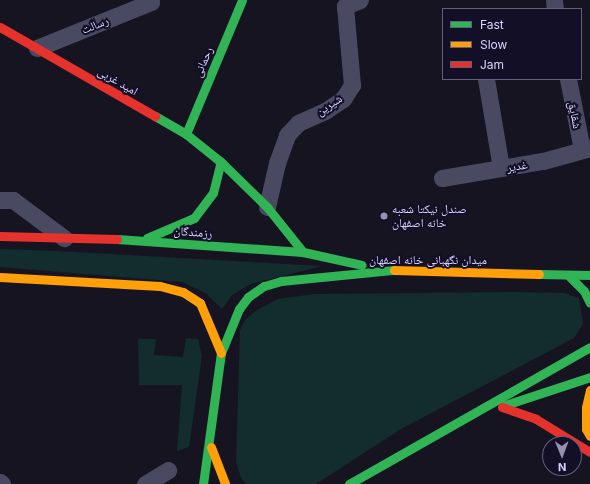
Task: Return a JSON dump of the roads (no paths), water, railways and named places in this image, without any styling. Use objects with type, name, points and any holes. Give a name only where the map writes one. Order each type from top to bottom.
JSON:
[{"type":"main road","name":"رحمانی","points":[[186,134],[242,0]]},
{"type":"main road","name":"امید غربی","points":[[0,27],[186,134],[221,162],[267,207],[303,252]]},
{"type":"main road","points":[[139,240],[172,229],[194,218],[213,193],[221,162]]},
{"type":"main road","name":"رزمندگان","points":[[0,236],[139,240],[303,252],[383,270]]},
{"type":"main road","name":"میدان نگهبانی خانه اصفهان","points":[[225,484],[221,478],[210,444],[221,352],[239,309],[248,297],[264,286],[281,281],[383,270],[569,276],[590,275]]},
{"type":"main road","points":[[569,276],[584,291],[590,304]]},
{"type":"main road","points":[[0,277],[160,286],[183,292],[200,303],[221,352]]},
{"type":"main road","points":[[352,483],[586,349],[587,336]]},
{"type":"main road","points":[[474,412],[502,406],[590,377]]},
{"type":"main road","points":[[590,390],[586,408],[586,429],[590,436]]},
{"type":"main road","points":[[502,406],[536,419],[590,452]]},
{"type":"main road","points":[[203,484],[210,444]]},
{"type":"street","name":"رسالت","points":[[37,48],[151,2],[150,0]]},
{"type":"street","name":"شیرین","points":[[267,207],[277,163],[288,135],[298,123],[325,111],[343,99],[352,85],[345,6],[360,0]]},
{"type":"street","points":[[486,80],[501,168]]},
{"type":"street","name":"شقایق","points":[[568,80],[586,149]]},
{"type":"street","name":"غدیر","points":[[442,178],[543,161],[586,149]]},
{"type":"street","points":[[0,200],[13,200],[64,238]]},
{"type":"street","points":[[145,484],[168,470]]},
{"type":"place","name":"صندل نیکتا شعبه خانه اصفهان","points":[[384,216]]}]
